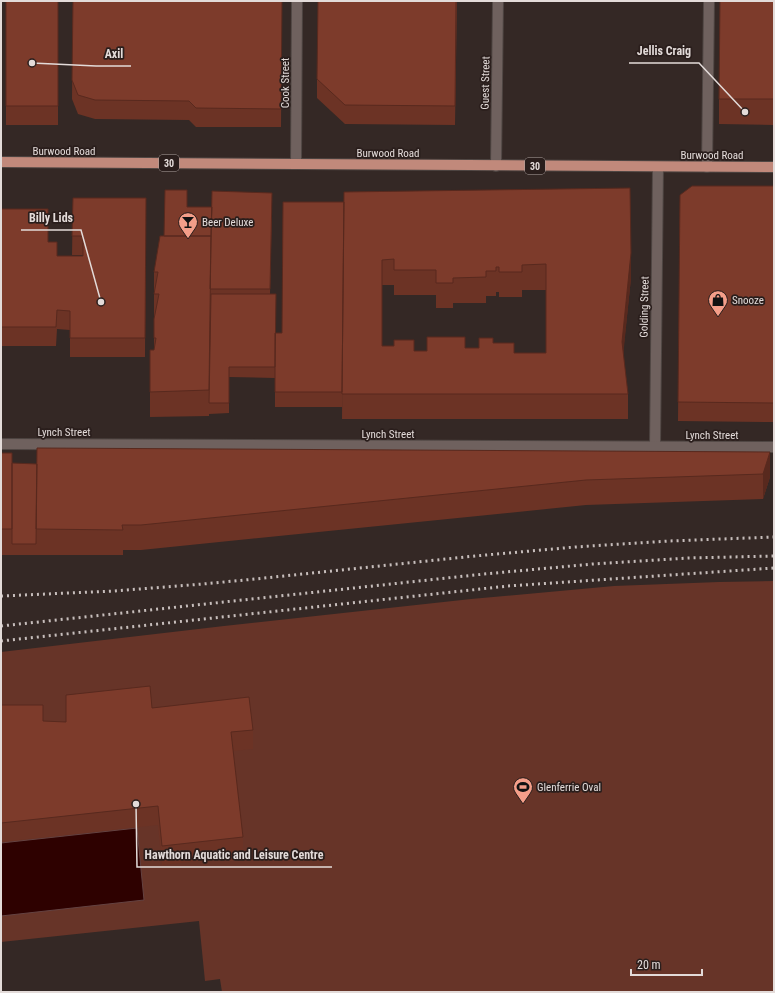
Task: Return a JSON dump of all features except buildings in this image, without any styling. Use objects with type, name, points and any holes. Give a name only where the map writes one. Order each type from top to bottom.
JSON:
[{"type":"main road","name":"Burwood Road","points":[[1,162],[774,168]]},
{"type":"street","name":"Cook Street","points":[[296,164],[297,1]]},
{"type":"street","name":"Guest Street","points":[[496,166],[498,1]]},
{"type":"street","points":[[707,167],[709,1]]},
{"type":"street","name":"Golding Street","points":[[655,447],[658,167]]},
{"type":"street","name":"Lynch Street","points":[[1,444],[774,447]]},
{"type":"shaded area","name":"Glenferrie Oval","points":[[774,581],[774,992],[222,992],[220,979],[205,981],[199,921],[1,942],[1,652],[471,599],[614,586]]},
{"type":"shaded area","points":[[137,828],[144,900],[1,916],[1,843]]},
{"type":"railway","points":[[1,596],[114,591],[203,584],[575,547],[669,541],[774,537]]},
{"type":"railway","points":[[1,626],[484,574],[593,564],[688,558],[774,556]]},
{"type":"railway","points":[[1,641],[508,586],[774,568]]},
{"type":"place","name":"Axil","points":[[32,63]]},
{"type":"place","name":"Jellis Craig","points":[[745,112]]},
{"type":"place","name":"Beer Deluxe","points":[[188,239]]},
{"type":"place","name":"Billy Lids","points":[[101,302]]},
{"type":"place","name":"Snooze","points":[[718,317]]},
{"type":"place","name":"Hawthorn Aquatic and Leisure Centre","points":[[136,804]]},
{"type":"place","name":"Glenferrie Oval","points":[[523,804]]}]
